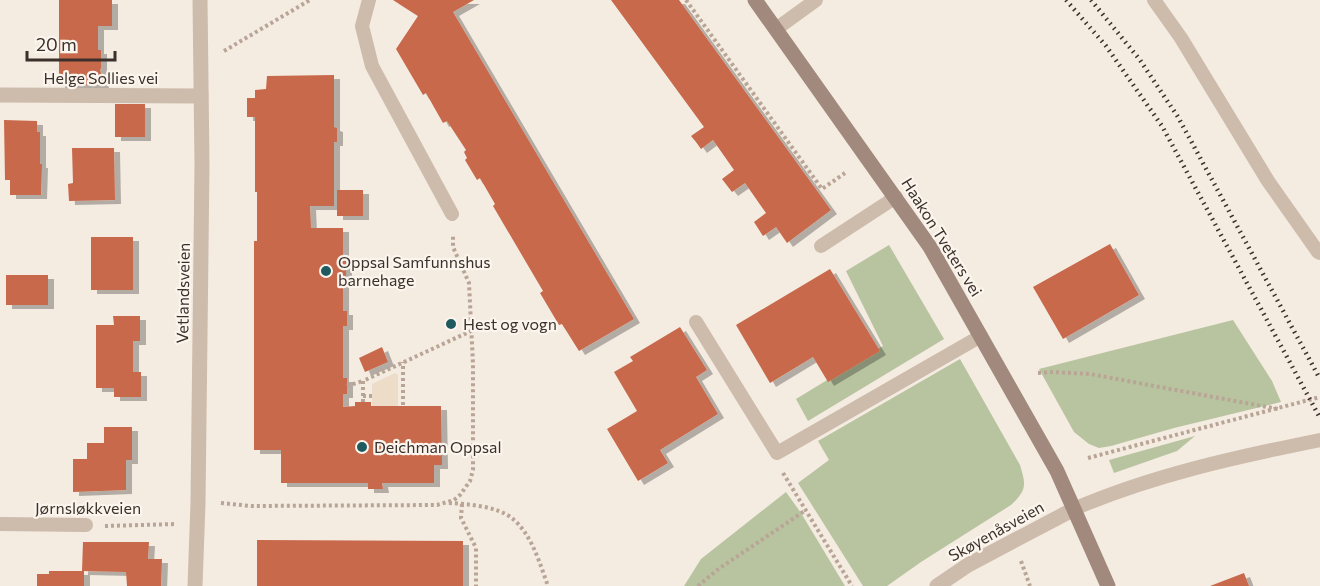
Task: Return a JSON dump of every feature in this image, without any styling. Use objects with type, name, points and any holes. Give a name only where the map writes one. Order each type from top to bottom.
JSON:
[{"type":"street","name":"Vetlandsveien","points":[[195,586],[198,503],[200,0]]},
{"type":"street","name":"Haakon Tveters vei","points":[[754,0],[930,247],[1057,471],[1108,586]]},
{"type":"street","name":"Helge Sollies vei","points":[[0,95],[201,96]]},
{"type":"street","name":"Skøyenåsveien","points":[[937,586],[968,565],[1074,509]]},
{"type":"lane","points":[[369,0],[362,26],[372,66],[452,214]]},
{"type":"lane","points":[[776,29],[816,0]]},
{"type":"lane","points":[[1154,0],[1181,38],[1269,181],[1320,253]]},
{"type":"lane","points":[[821,246],[896,197]]},
{"type":"lane","points":[[696,322],[777,453],[981,336]]},
{"type":"lane","points":[[1074,509],[1143,483],[1223,460],[1320,440]]},
{"type":"lane","name":"Jørnsløkkveien","points":[[0,524],[86,525]]},
{"type":"path","points":[[224,51],[310,0]]},
{"type":"path","points":[[689,2],[822,189],[845,172]]},
{"type":"path","points":[[447,503],[454,500],[466,488],[473,470],[470,283],[453,247],[452,214]]},
{"type":"path","points":[[347,386],[363,381],[471,331]]},
{"type":"path","points":[[403,362],[403,405]]},
{"type":"path","points":[[1038,373],[1090,374],[1278,409]]},
{"type":"path","points":[[363,381],[363,402]]},
{"type":"path","points":[[363,396],[372,396]]},
{"type":"path","points":[[1088,458],[1320,397]]},
{"type":"path","points":[[778,466],[852,586]]},
{"type":"path","points":[[221,504],[251,506],[472,504],[512,518],[527,537],[540,562],[548,586]]},
{"type":"path","points":[[462,504],[461,518],[476,548],[476,586]]},
{"type":"path","points":[[698,586],[717,570],[806,510]]},
{"type":"path","name":"Jørnsløkkveien","points":[[86,525],[176,524]]},
{"type":"path","points":[[1020,558],[1030,586]]},
{"type":"green space","points":[[889,245],[944,339],[808,421],[796,399],[883,346],[846,271]]},
{"type":"green space","points":[[1233,320],[1272,381],[1281,402],[1099,448],[1089,444],[1074,432],[1039,369]]},
{"type":"green space","points":[[960,359],[1020,465],[1024,487],[1011,505],[887,586],[863,586],[798,483],[829,460],[818,441]]},
{"type":"green space","points":[[1195,436],[1177,451],[1114,473],[1109,460]]},
{"type":"green space","points":[[786,492],[845,586],[684,586],[701,559]]},
{"type":"shaded area","points":[[395,373],[398,375],[398,406],[372,406],[372,384]]},
{"type":"building","points":[[59,0],[112,0],[112,26],[98,26],[98,50],[101,50],[100,69],[103,84],[59,86]]},
{"type":"building","points":[[393,0],[474,0],[453,12],[634,319],[579,351],[562,324],[559,325],[540,293],[543,291],[493,206],[495,204],[480,178],[477,180],[465,160],[466,150],[447,121],[443,123],[426,93],[423,95],[396,49],[418,16]]},
{"type":"building","points":[[611,0],[679,0],[831,210],[787,243],[776,227],[763,236],[754,222],[766,213],[745,183],[732,192],[722,179],[734,170],[713,140],[701,149],[691,136],[704,127]]},
{"type":"building","points":[[334,75],[334,127],[337,128],[337,142],[334,142],[334,206],[310,206],[311,228],[343,228],[343,261],[346,261],[346,277],[343,277],[343,311],[347,311],[347,326],[343,326],[343,378],[347,378],[347,394],[343,394],[343,407],[355,406],[355,402],[371,402],[371,406],[441,406],[442,465],[434,465],[434,483],[382,483],[383,489],[368,489],[368,483],[281,483],[281,450],[254,450],[254,241],[257,241],[257,192],[255,192],[255,117],[247,117],[247,98],[255,98],[255,90],[266,89],[267,76]]},
{"type":"building","points":[[115,104],[145,104],[145,137],[115,137]]},
{"type":"building","points":[[4,120],[37,121],[37,132],[40,132],[40,164],[42,164],[41,195],[10,195],[10,180],[5,180]]},
{"type":"building","points":[[72,148],[114,148],[115,200],[69,201],[68,184],[73,183]]},
{"type":"building","points":[[337,190],[363,190],[363,216],[337,216]]},
{"type":"building","points":[[91,237],[133,237],[133,290],[91,290]]},
{"type":"building","points":[[1110,244],[1139,295],[1063,339],[1033,287]]},
{"type":"building","points":[[830,269],[880,351],[828,382],[813,357],[770,383],[736,325]]},
{"type":"building","points":[[6,275],[48,275],[48,305],[6,305]]},
{"type":"building","points":[[113,316],[140,316],[140,341],[133,341],[133,372],[141,372],[141,397],[114,397],[114,388],[96,388],[96,325],[114,325]]},
{"type":"building","points":[[680,327],[707,370],[696,377],[718,414],[660,450],[668,463],[638,481],[607,429],[637,411],[614,372],[633,361],[630,357]]},
{"type":"building","points":[[382,347],[388,362],[365,372],[359,358]]},
{"type":"building","points":[[104,427],[132,427],[132,460],[126,460],[126,490],[73,492],[73,459],[87,459],[87,443],[104,443]]},
{"type":"building","points":[[257,540],[463,541],[463,586],[257,586]]},
{"type":"building","points":[[83,542],[149,542],[148,559],[162,559],[161,586],[127,586],[126,572],[82,571]]},
{"type":"building","points":[[49,571],[84,571],[84,586],[37,586],[37,574],[49,574]]},
{"type":"building","points":[[1244,573],[1249,586],[1210,586]]},
{"type":"railway","points":[[1066,0],[1106,46],[1162,126],[1320,418]]},
{"type":"railway","points":[[1091,0],[1140,60],[1178,117],[1320,379]]},
{"type":"place","name":"Oppsal Samfunnshus barnehage","points":[[326,271]]},
{"type":"place","name":"Hest og vogn","points":[[451,324]]},
{"type":"place","name":"Deichman Oppsal","points":[[362,447]]}]
